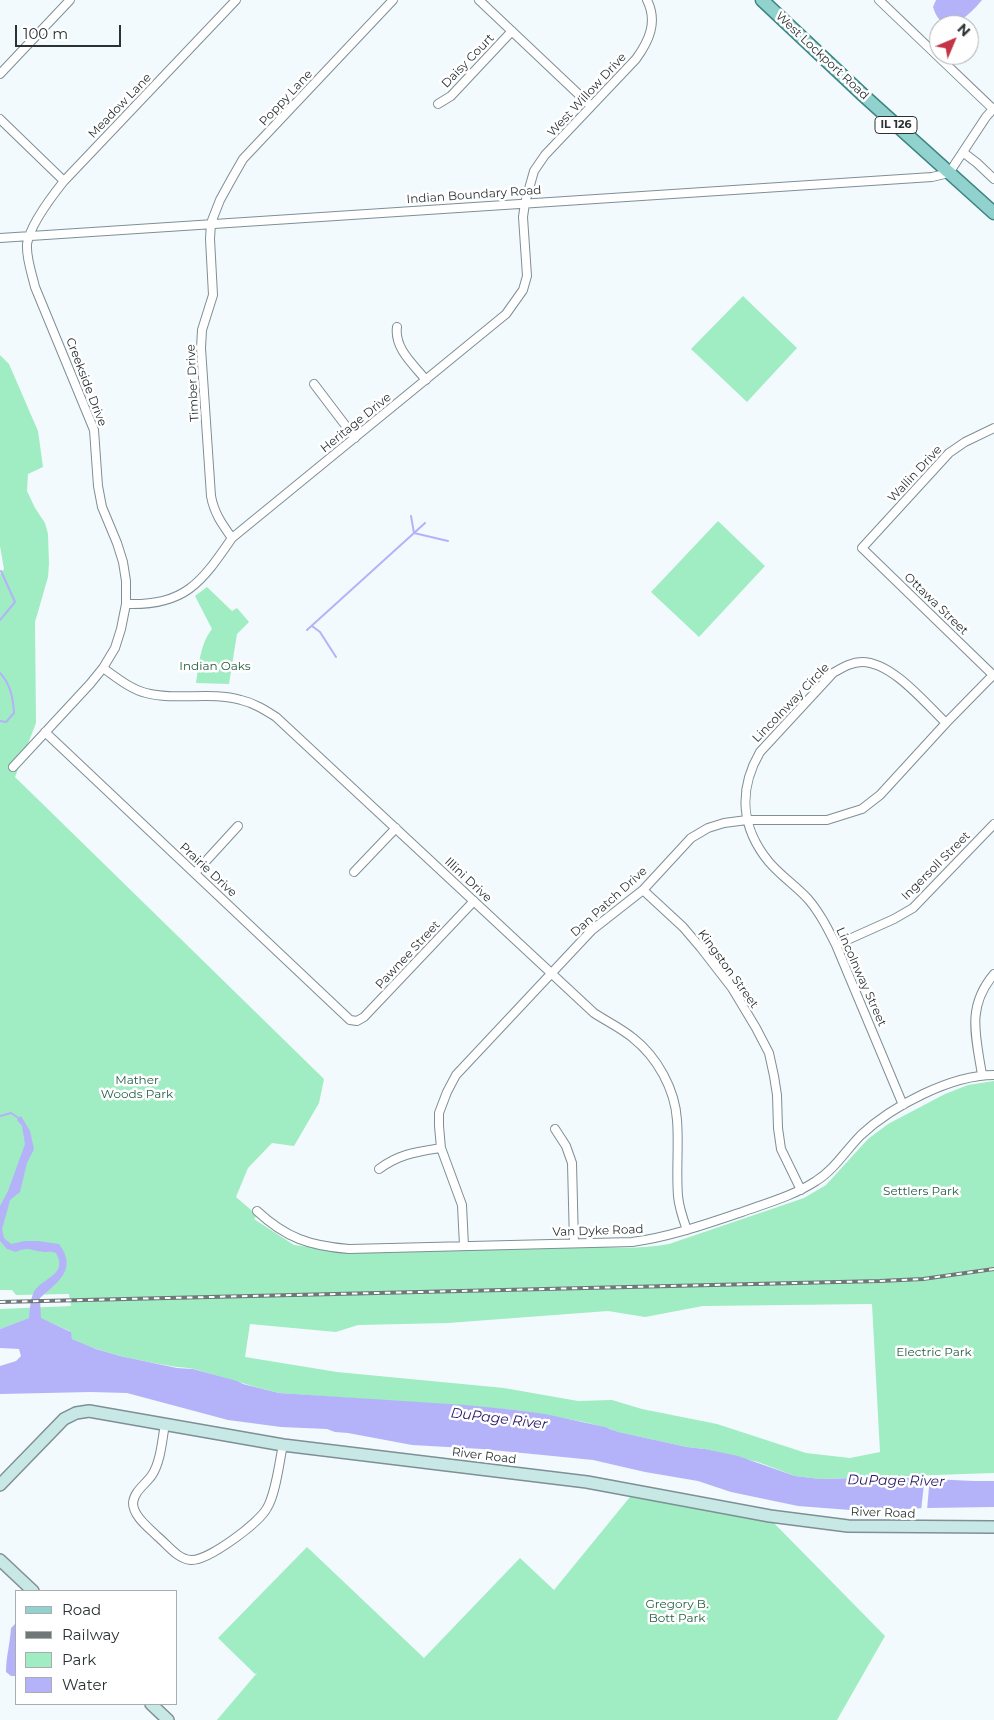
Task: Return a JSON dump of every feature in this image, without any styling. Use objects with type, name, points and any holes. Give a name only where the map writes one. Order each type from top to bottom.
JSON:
[{"type":"main road","name":"West Lockport Road","points":[[762,0],[949,174],[994,213]]},
{"type":"street","points":[[0,74],[70,0]]},
{"type":"street","name":"Meadow Lane","points":[[30,235],[40,214],[64,180],[236,0]]},
{"type":"street","name":"Poppy Lane","points":[[212,223],[220,200],[244,160],[393,0]]},
{"type":"street","points":[[479,0],[591,106]]},
{"type":"street","name":"West Willow Drive","points":[[525,203],[534,171],[545,155],[636,60],[645,47],[652,33],[652,19],[647,0]]},
{"type":"street","points":[[879,0],[994,109],[986,117],[964,154],[949,174]]},
{"type":"street","name":"Daisy Court","points":[[438,104],[451,96],[512,31]]},
{"type":"street","points":[[0,119],[64,180]]},
{"type":"street","points":[[964,154],[994,179]]},
{"type":"street","name":"Indian Boundary Road","points":[[0,238],[932,177],[949,174]]},
{"type":"street","name":"Heritage Drive","points":[[126,604],[146,605],[163,602],[194,586],[209,572],[232,538],[506,314],[523,290],[526,276],[523,217],[525,203]]},
{"type":"street","name":"Timber Drive","points":[[212,223],[210,239],[214,294],[202,330],[201,358],[213,508],[219,521],[232,538]]},
{"type":"street","name":"Creekside Drive","points":[[13,767],[103,668],[115,648],[126,604],[126,581],[123,562],[118,543],[102,507],[98,486],[94,430],[36,287],[27,245],[30,235]]},
{"type":"street","points":[[397,327],[396,334],[399,346],[426,380]]},
{"type":"street","points":[[314,384],[355,438]]},
{"type":"street","name":"Wallin Drive","points":[[862,548],[949,453],[965,442],[994,428]]},
{"type":"street","name":"Ottawa Street","points":[[862,548],[994,675]]},
{"type":"street","name":"Lincolnway Circle","points":[[747,820],[746,787],[751,767],[760,752],[833,673],[848,664],[861,662],[875,664],[888,669],[946,723]]},
{"type":"street","name":"Illini Drive","points":[[103,668],[123,682],[144,693],[165,697],[220,696],[241,700],[276,716],[594,1013],[632,1037],[645,1049],[658,1066],[668,1085],[674,1103],[677,1120],[678,1198],[686,1230]]},
{"type":"street","name":"Dan Patch Drive","points":[[464,1246],[462,1205],[441,1148],[439,1113],[456,1075],[550,973],[592,930],[643,890],[691,838],[708,828],[724,823],[747,820],[827,820],[846,816],[862,809],[880,795],[946,723],[994,675]]},
{"type":"street","name":"Prairie Drive","points":[[46,732],[350,1020],[357,1021]]},
{"type":"street","name":"Lincolnway Street","points":[[747,820],[761,850],[770,863],[809,900],[824,922],[836,945],[903,1105]]},
{"type":"street","name":"Ingersoll Street","points":[[836,945],[894,919],[913,908],[994,824]]},
{"type":"street","points":[[195,873],[238,826]]},
{"type":"street","points":[[354,872],[396,828]]},
{"type":"street","name":"Kingston Street","points":[[643,890],[683,927],[701,948],[732,988],[756,1028],[769,1053],[774,1076],[781,1149],[801,1190]]},
{"type":"street","name":"Pawnee Street","points":[[357,1021],[364,1017],[474,901]]},
{"type":"street","points":[[982,1075],[975,1027],[976,1008],[981,992],[994,974]]},
{"type":"street","name":"Van Dyke Road","points":[[257,1211],[273,1226],[294,1238],[330,1247],[464,1246],[657,1239],[786,1197],[801,1190],[818,1180],[862,1135],[880,1120],[903,1105],[960,1080],[982,1075],[994,1075]]},
{"type":"street","points":[[555,1129],[566,1146],[572,1163],[574,1243]]},
{"type":"street","points":[[379,1169],[391,1160],[406,1154],[441,1148]]},
{"type":"street","name":"River Road","points":[[0,1485],[64,1419],[76,1413],[89,1411],[283,1445],[587,1482],[770,1516],[829,1524],[994,1527]]},
{"type":"street","points":[[166,1424],[156,1466],[151,1476],[135,1495],[133,1504],[135,1513],[154,1533],[180,1557],[190,1560],[201,1559],[213,1554],[257,1520],[267,1508],[283,1445]]},
{"type":"street","points":[[0,1560],[32,1590]]},
{"type":"street","points":[[152,1705],[168,1720]]},
{"type":"green space","points":[[743,296],[797,348],[747,402],[691,349]]},
{"type":"green space","points":[[0,355],[9,364],[38,431],[43,467],[28,474],[27,491],[45,523],[48,534],[48,577],[35,622],[36,723],[15,777],[324,1079],[319,1103],[294,1146],[272,1143],[248,1168],[236,1197],[257,1215],[254,1219],[294,1245],[349,1252],[590,1246],[630,1248],[669,1244],[804,1198],[826,1185],[868,1139],[888,1124],[945,1094],[968,1085],[994,1081],[994,1473],[820,1479],[795,1476],[758,1462],[705,1449],[617,1432],[584,1422],[516,1410],[279,1393],[194,1369],[174,1367],[108,1353],[72,1339],[70,1331],[35,1316],[0,1329],[0,1309],[71,1306],[69,1294],[16,1295],[12,1290],[0,1290],[0,574],[4,569],[0,546]],"holes":[[[872,1304],[880,1452],[850,1458],[806,1453],[717,1424],[642,1409],[612,1400],[578,1401],[504,1388],[337,1372],[245,1357],[250,1324],[336,1332],[358,1325],[448,1323],[608,1311],[645,1317],[703,1306]]]},
{"type":"green space","points":[[718,521],[765,566],[699,637],[651,592]]},
{"type":"green space","name":"Indian Oaks","points":[[207,587],[232,611],[237,608],[249,622],[237,634],[229,684],[196,683],[202,648],[212,629],[195,596]]},
{"type":"green space","name":"Gregory B. Bott Park","points":[[634,1492],[769,1518],[885,1636],[837,1720],[217,1720],[257,1673],[255,1674],[218,1638],[307,1547],[424,1658],[520,1558],[554,1590]]},
{"type":"water","points":[[936,0],[982,0],[967,15],[936,15],[933,7]]},
{"type":"water","name":"DuPage River","points":[[21,1116],[30,1131],[34,1149],[27,1163],[20,1192],[10,1200],[2,1229],[4,1238],[11,1244],[38,1241],[59,1244],[67,1261],[66,1268],[59,1280],[40,1298],[41,1318],[71,1332],[72,1339],[96,1349],[177,1368],[193,1369],[279,1393],[465,1405],[545,1414],[605,1427],[618,1432],[738,1456],[795,1476],[820,1479],[889,1477],[994,1481],[994,1507],[863,1511],[798,1506],[731,1492],[698,1481],[645,1472],[593,1460],[482,1449],[412,1445],[327,1429],[281,1427],[228,1420],[127,1393],[0,1394],[0,1366],[16,1361],[21,1356],[19,1349],[0,1348],[0,1329],[29,1318],[33,1293],[57,1271],[59,1266],[56,1253],[27,1249],[16,1252],[7,1249],[0,1241],[0,1206],[8,1191],[25,1144],[22,1126],[17,1120]]},
{"type":"water","points":[[15,1624],[15,1676],[11,1676],[6,1672],[11,1628]]},
{"type":"pier","points":[[925,1475],[930,1476],[927,1510],[921,1511]]},
{"type":"waterway","points":[[411,516],[414,533]]},
{"type":"waterway","points":[[414,533],[425,523]]},
{"type":"waterway","points":[[307,630],[414,533],[448,541]]},
{"type":"waterway","points":[[0,620],[15,602],[1,571]]},
{"type":"waterway","points":[[312,626],[320,632],[336,657]]},
{"type":"waterway","points":[[0,673],[7,682],[11,692],[14,713],[6,722],[0,721]]},
{"type":"waterway","points":[[0,1116],[11,1113],[20,1119]]},
{"type":"railway","points":[[0,1302],[880,1281],[923,1279],[994,1269]]},
{"type":"park label","name":"Mather Woods Park","points":[[137,1087]]},
{"type":"park label","name":"Settlers Park","points":[[921,1191]]},
{"type":"park label","name":"Electric Park","points":[[934,1352]]}]
